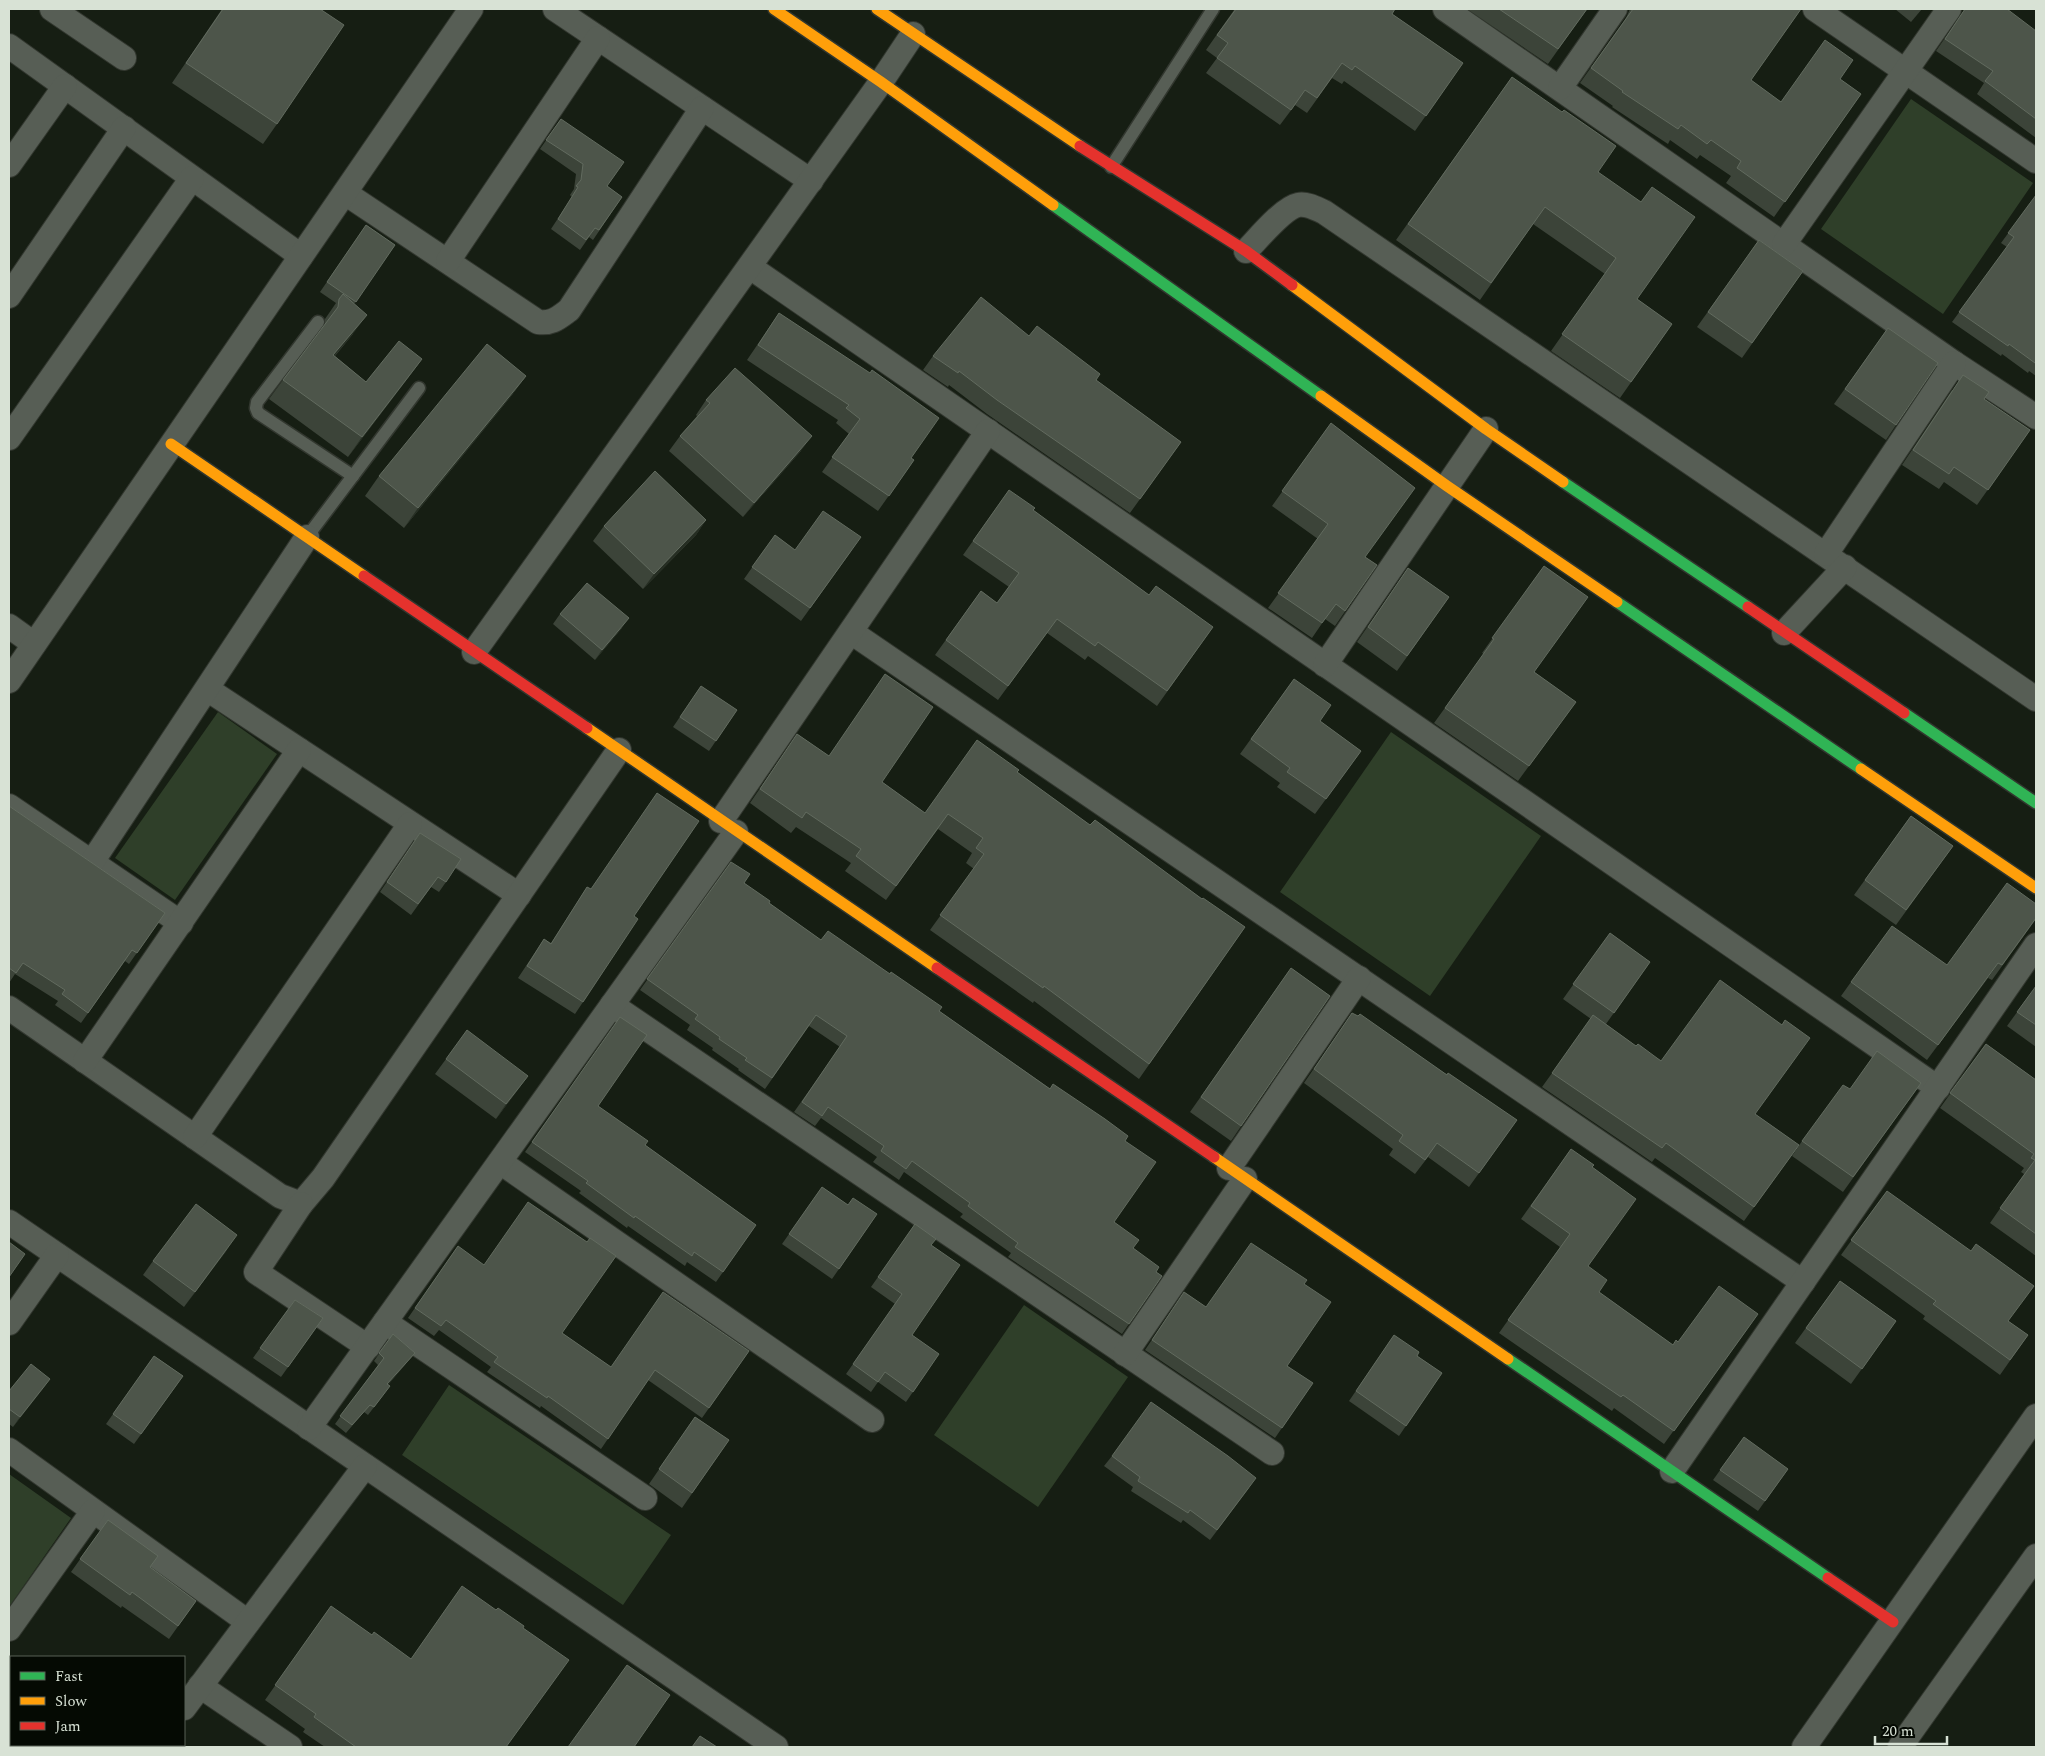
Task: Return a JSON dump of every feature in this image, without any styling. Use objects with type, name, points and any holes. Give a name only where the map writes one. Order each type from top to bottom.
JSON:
[{"type":"street","points":[[52,9],[124,58]]},
{"type":"street","points":[[9,681],[472,9]]},
{"type":"street","points":[[555,9],[811,181]]},
{"type":"street","points":[[774,9],[881,82],[1447,486],[2036,888]]},
{"type":"street","points":[[877,9],[1110,167],[1246,251],[1486,428],[2036,804]]},
{"type":"street","points":[[1444,9],[1954,363],[2036,417]]},
{"type":"street","points":[[1560,88],[1616,9]]},
{"type":"street","points":[[1815,9],[2036,161]]},
{"type":"street","points":[[1784,244],[1949,9]]},
{"type":"street","points":[[474,652],[750,267],[913,34]]},
{"type":"street","points":[[448,261],[598,38]]},
{"type":"street","points":[[9,46],[302,256]]},
{"type":"street","points":[[9,165],[65,86]]},
{"type":"street","points":[[345,193],[538,322],[548,323],[569,310],[702,108]]},
{"type":"street","points":[[9,296],[124,128]]},
{"type":"street","points":[[9,438],[192,178]]},
{"type":"street","points":[[1246,251],[1286,211],[1298,205],[1324,212],[2036,699]]},
{"type":"street","points":[[750,267],[1938,1088]]},
{"type":"street","points":[[1784,632],[1835,561],[1954,363]]},
{"type":"street","points":[[1326,665],[1486,428]]},
{"type":"street","points":[[309,1428],[612,1005],[729,826],[851,632],[988,431]]},
{"type":"street","points":[[172,444],[1893,1622]]},
{"type":"street","points":[[92,862],[307,537]]},
{"type":"street","points":[[9,626],[34,644]]},
{"type":"street","points":[[851,632],[1804,1282]]},
{"type":"street","points":[[207,689],[519,895]]},
{"type":"street","points":[[85,1061],[299,750]]},
{"type":"street","points":[[368,1347],[256,1272],[301,1204],[323,1178],[619,750]]},
{"type":"street","points":[[9,806],[180,923]]},
{"type":"street","points":[[195,1137],[410,824]]},
{"type":"street","points":[[1672,1471],[2036,945]]},
{"type":"street","points":[[1126,1354],[1359,978]]},
{"type":"street","points":[[612,1005],[1272,1453]]},
{"type":"street","points":[[9,1008],[280,1196],[301,1204]]},
{"type":"street","points":[[500,1162],[872,1420]]},
{"type":"street","points":[[9,1222],[776,1747]]},
{"type":"street","points":[[9,1323],[57,1255]]},
{"type":"street","points":[[385,1322],[645,1498]]},
{"type":"street","points":[[1804,1747],[2036,1416]]},
{"type":"street","points":[[9,1450],[248,1622]]},
{"type":"street","points":[[185,1707],[365,1466]]},
{"type":"street","points":[[9,1629],[93,1511]]},
{"type":"street","points":[[1900,1747],[2036,1556]]},
{"type":"street","points":[[200,1686],[290,1747]]},
{"type":"lane","points":[[1110,167],[1213,9]]},
{"type":"lane","points":[[318,322],[257,402],[256,408],[264,417],[354,476]]},
{"type":"lane","points":[[307,537],[419,388]]},
{"type":"green space","points":[[1911,99],[2033,183],[1943,314],[1821,229]]},
{"type":"green space","points":[[218,712],[277,754],[175,900],[115,858]]},
{"type":"green space","points":[[1391,732],[1541,836],[1430,996],[1280,892]]},
{"type":"green space","points":[[1024,1305],[1128,1377],[1038,1507],[934,1435]]},
{"type":"green space","points":[[449,1385],[671,1535],[623,1605],[402,1455]]},
{"type":"green space","points":[[9,1474],[71,1518],[9,1607]]},
{"type":"building","points":[[223,9],[320,9],[344,25],[277,124],[186,63]]},
{"type":"building","points":[[1236,9],[1395,9],[1392,14],[1463,63],[1426,116],[1355,66],[1352,70],[1342,63],[1317,98],[1305,90],[1291,110],[1217,58],[1228,43],[1217,35]]},
{"type":"building","points":[[1499,9],[1587,9],[1558,49]]},
{"type":"building","points":[[1633,9],[1801,9],[1751,80],[1781,102],[1825,40],[1853,60],[1840,79],[1861,94],[1785,202],[1737,168],[1741,161],[1711,140],[1707,144],[1681,125],[1678,129],[1622,92],[1591,68]]},
{"type":"building","points":[[1965,9],[2007,9],[2036,31],[2036,119],[1985,81],[1993,71],[1945,39]]},
{"type":"building","points":[[1512,77],[1562,112],[1564,110],[1616,146],[1598,172],[1641,202],[1652,187],[1695,217],[1637,299],[1672,324],[1631,382],[1562,334],[1616,258],[1545,207],[1491,283],[1408,224]]},
{"type":"building","points":[[561,119],[624,162],[607,186],[622,197],[599,230],[595,228],[586,240],[558,219],[578,187],[576,186],[581,180],[583,164],[546,140]]},
{"type":"building","points":[[2036,195],[2035,363],[1959,312],[2014,237],[2008,233]]},
{"type":"building","points":[[366,225],[395,245],[356,302],[327,282]]},
{"type":"building","points":[[1759,240],[1803,271],[1752,343],[1708,312]]},
{"type":"building","points":[[343,294],[367,315],[333,355],[366,382],[399,341],[422,359],[362,437],[283,380],[338,307],[339,299]]},
{"type":"building","points":[[981,297],[1029,336],[1037,326],[1100,374],[1096,380],[1181,442],[1140,499],[997,400],[959,371],[958,373],[933,356]]},
{"type":"building","points":[[779,313],[870,373],[872,370],[939,418],[911,458],[914,460],[889,496],[832,457],[860,419],[846,408],[849,405],[758,345]]},
{"type":"building","points":[[1888,328],[1938,363],[1896,425],[1845,389]]},
{"type":"building","points":[[487,344],[526,376],[418,508],[379,476]]},
{"type":"building","points":[[735,368],[812,436],[754,503],[680,436],[710,403],[706,400]]},
{"type":"building","points":[[1963,375],[1989,392],[1984,399],[2030,430],[1988,490],[1954,467],[1949,474],[1913,450]]},
{"type":"building","points":[[1331,423],[1415,488],[1365,557],[1377,565],[1345,611],[1336,604],[1322,623],[1278,593],[1328,524],[1282,491]]},
{"type":"building","points":[[655,471],[706,520],[654,574],[604,526]]},
{"type":"building","points":[[1009,490],[1035,508],[1033,510],[1149,595],[1156,586],[1213,627],[1167,691],[1098,642],[1095,646],[1057,619],[1008,686],[946,640],[981,591],[997,603],[1019,573],[973,541]]},
{"type":"building","points":[[823,511],[861,537],[810,608],[752,567],[775,535],[795,550]]},
{"type":"building","points":[[1544,566],[1588,597],[1534,672],[1576,702],[1529,766],[1445,708]]},
{"type":"building","points":[[1408,568],[1449,597],[1407,656],[1368,627]]},
{"type":"building","points":[[587,583],[629,618],[602,650],[560,614]]},
{"type":"building","points":[[885,674],[933,707],[882,782],[925,813],[977,740],[1019,770],[1017,772],[1090,825],[1095,820],[1202,899],[1245,927],[1149,1064],[1044,986],[1043,988],[940,915],[984,854],[976,848],[983,838],[948,814],[896,886],[856,856],[861,849],[806,812],[802,818],[760,789],[797,734],[829,756]]},
{"type":"building","points":[[1294,679],[1331,705],[1320,721],[1361,751],[1326,799],[1287,772],[1290,768],[1251,739]]},
{"type":"building","points":[[701,686],[737,710],[716,741],[680,717]]},
{"type":"building","points":[[657,793],[699,821],[634,916],[638,919],[583,1002],[527,966],[544,939],[551,944],[587,887],[591,889]]},
{"type":"building","points":[[9,806],[165,913],[137,953],[132,950],[88,1013],[62,994],[65,990],[23,963],[16,973],[9,968]]},
{"type":"building","points":[[1911,816],[1953,846],[1906,910],[1865,880]]},
{"type":"building","points":[[420,833],[461,859],[446,882],[438,877],[418,904],[387,882]]},
{"type":"building","points":[[731,862],[750,874],[744,883],[821,940],[828,931],[890,974],[891,972],[942,1007],[939,1011],[1050,1089],[1053,1084],[1105,1119],[1128,1136],[1125,1141],[1156,1162],[1114,1222],[1139,1240],[1133,1248],[1159,1267],[1156,1272],[1162,1276],[1129,1324],[1015,1247],[1018,1243],[968,1206],[970,1203],[912,1161],[906,1169],[881,1151],[884,1146],[828,1107],[822,1116],[802,1102],[847,1036],[816,1015],[772,1078],[745,1060],[747,1058],[719,1039],[720,1037],[695,1019],[698,1015],[647,979]]},
{"type":"building","points":[[2007,883],[2036,904],[2036,918],[2002,965],[1998,963],[1938,1045],[1851,982],[1892,926],[1947,965]]},
{"type":"building","points":[[1610,933],[1650,962],[1614,1013],[1573,984]]},
{"type":"building","points":[[1291,968],[1330,996],[1241,1126],[1201,1097]]},
{"type":"building","points":[[1720,980],[1782,1025],[1785,1020],[1810,1038],[1755,1114],[1799,1145],[1754,1207],[1666,1143],[1662,1148],[1552,1073],[1593,1015],[1636,1046],[1638,1044],[1661,1061]]},
{"type":"building","points":[[2036,986],[2036,1025],[2017,1012]]},
{"type":"building","points":[[1352,1013],[1358,1016],[1360,1014],[1447,1075],[1448,1073],[1517,1120],[1479,1173],[1437,1143],[1425,1160],[1399,1141],[1403,1135],[1314,1069]]},
{"type":"building","points":[[620,1017],[647,1035],[598,1106],[648,1141],[645,1145],[756,1225],[723,1272],[694,1252],[692,1256],[635,1216],[634,1218],[586,1183],[588,1181],[532,1142]]},
{"type":"building","points":[[467,1030],[528,1076],[506,1104],[446,1059]]},
{"type":"building","points":[[1986,1044],[2036,1080],[2036,1234],[2000,1208],[2035,1160],[2031,1158],[2034,1154],[1950,1093]]},
{"type":"building","points":[[1877,1051],[1921,1083],[1853,1177],[1802,1141],[1843,1085],[1850,1089]]},
{"type":"building","points":[[1571,1149],[1636,1199],[1588,1266],[1607,1280],[1599,1292],[1673,1345],[1676,1340],[1678,1342],[1719,1286],[1758,1314],[1674,1431],[1623,1395],[1621,1397],[1508,1320],[1570,1234],[1531,1206]]},
{"type":"building","points":[[822,1187],[848,1205],[853,1198],[877,1214],[839,1269],[789,1234]]},
{"type":"building","points":[[1887,1191],[1971,1251],[1976,1244],[2034,1286],[2008,1321],[2028,1335],[2010,1360],[1933,1304],[1936,1301],[1851,1240]]},
{"type":"building","points":[[528,1202],[587,1242],[590,1238],[616,1256],[562,1333],[611,1367],[663,1292],[749,1351],[709,1408],[655,1370],[608,1439],[548,1396],[547,1398],[494,1362],[498,1357],[446,1320],[441,1326],[415,1308],[458,1246],[484,1265]]},
{"type":"building","points":[[196,1204],[237,1235],[195,1292],[153,1261]]},
{"type":"building","points":[[915,1224],[936,1239],[931,1245],[960,1265],[912,1335],[939,1354],[913,1392],[885,1372],[878,1382],[853,1364],[902,1294],[878,1277]]},
{"type":"building","points":[[9,1242],[25,1254],[9,1277]]},
{"type":"building","points":[[1251,1243],[1307,1280],[1304,1284],[1331,1302],[1287,1366],[1313,1383],[1282,1428],[1152,1340],[1184,1292],[1206,1307]]},
{"type":"building","points":[[1840,1281],[1896,1321],[1862,1369],[1806,1328]]},
{"type":"building","points":[[295,1300],[323,1318],[288,1367],[260,1348]]},
{"type":"building","points":[[393,1334],[415,1353],[387,1384],[390,1386],[374,1407],[370,1405],[352,1425],[340,1416],[384,1358],[379,1353]]},
{"type":"building","points":[[1394,1335],[1419,1352],[1417,1356],[1442,1373],[1406,1426],[1356,1391]]},
{"type":"building","points":[[154,1356],[183,1376],[141,1434],[113,1414]]},
{"type":"building","points":[[31,1364],[50,1379],[20,1417],[9,1409],[9,1391]]},
{"type":"building","points":[[1151,1402],[1256,1478],[1217,1530],[1190,1510],[1188,1513],[1138,1481],[1140,1477],[1112,1456]]},
{"type":"building","points":[[695,1417],[729,1440],[692,1493],[659,1469]]},
{"type":"building","points":[[1744,1437],[1788,1469],[1765,1501],[1720,1470]]},
{"type":"building","points":[[108,1520],[158,1556],[150,1567],[196,1601],[178,1626],[132,1592],[130,1595],[80,1559]]},
{"type":"building","points":[[462,1586],[496,1610],[498,1608],[569,1660],[506,1747],[356,1747],[314,1717],[316,1714],[275,1685],[331,1606],[372,1635],[374,1632],[411,1659]]},
{"type":"building","points":[[627,1665],[670,1695],[634,1747],[568,1747]]},
{"type":"building","points":[[700,1736],[717,1747],[692,1747]]},
{"type":"traffic: fast","points":[[1053,205],[1321,396]]},
{"type":"traffic: fast","points":[[1563,482],[1748,607]]},
{"type":"traffic: fast","points":[[1617,602],[1861,769]]},
{"type":"traffic: fast","points":[[1904,713],[2036,803]]},
{"type":"traffic: fast","points":[[1508,1359],[1828,1578]]},
{"type":"traffic: slow","points":[[774,9],[881,82],[1053,205]]},
{"type":"traffic: slow","points":[[877,9],[1080,146]]},
{"type":"traffic: slow","points":[[1292,285],[1486,429],[1563,482]]},
{"type":"traffic: slow","points":[[1321,396],[1447,486],[1617,602]]},
{"type":"traffic: slow","points":[[171,444],[364,576]]},
{"type":"traffic: slow","points":[[587,728],[937,968]]},
{"type":"traffic: slow","points":[[1861,769],[2036,888]]},
{"type":"traffic: slow","points":[[1214,1157],[1508,1359]]},
{"type":"traffic: jam","points":[[1080,146],[1246,251],[1292,285]]},
{"type":"traffic: jam","points":[[364,576],[587,728]]},
{"type":"traffic: jam","points":[[1748,607],[1904,713]]},
{"type":"traffic: jam","points":[[937,968],[1214,1157]]},
{"type":"traffic: jam","points":[[1828,1578],[1893,1622]]}]
